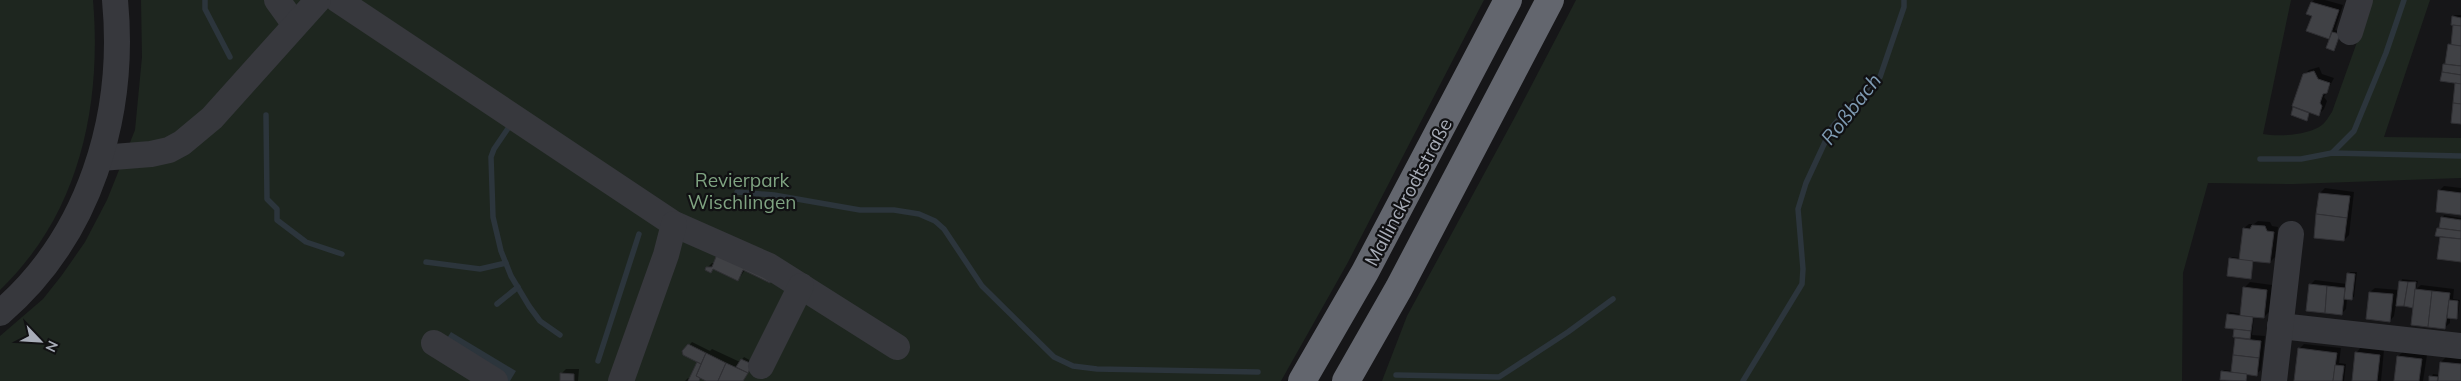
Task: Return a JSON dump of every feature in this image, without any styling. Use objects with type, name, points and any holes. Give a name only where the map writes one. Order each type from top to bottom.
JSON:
[{"type":"highway","name":"Mallinckrodtstraße","points":[[1302,381],[1365,272],[1508,0]]},
{"type":"highway","name":"Mallinckrodtstraße","points":[[1346,381],[1408,270],[1550,0]]},
{"type":"street","points":[[0,314],[29,286],[68,233],[81,208],[101,158],[114,82],[117,52],[115,0]]},
{"type":"street","points":[[277,0],[295,25]]},
{"type":"street","points":[[101,158],[151,154],[169,150],[182,144],[212,118],[318,0]]},
{"type":"street","points":[[338,0],[674,224],[769,266],[897,347]]},
{"type":"street","points":[[2350,32],[2360,0]]},
{"type":"street","points":[[621,381],[666,255],[674,224]]},
{"type":"street","points":[[2274,381],[2292,234]]},
{"type":"street","points":[[761,366],[801,286]]},
{"type":"street","points":[[2280,326],[2461,346]]},
{"type":"street","points":[[434,343],[495,381]]},
{"type":"green space","points":[[0,0],[93,0],[95,40],[93,80],[88,119],[80,157],[67,193],[49,228],[27,260],[0,290]]},
{"type":"green space","name":"Revierpark Wischlingen","points":[[141,0],[1484,0],[1347,264],[1281,381],[0,381],[0,336],[43,299],[85,242],[107,200],[135,130],[142,57]]},
{"type":"green space","points":[[1576,0],[2291,0],[2263,134],[2277,135],[2310,131],[2322,125],[2332,112],[2372,0],[2430,0],[2384,137],[2461,138],[2461,178],[2294,184],[2208,183],[2183,273],[2182,381],[1382,381],[1407,316]]},
{"type":"shaded area","points":[[451,332],[516,371],[510,381],[506,381],[444,343]]},
{"type":"building","points":[[2311,2],[2339,10],[2329,39],[2306,31],[2312,16],[2306,14]]},
{"type":"building","points":[[2452,16],[2461,18],[2461,26],[2451,25]]},
{"type":"building","points":[[2453,25],[2461,26],[2461,46],[2451,45]]},
{"type":"building","points":[[2332,32],[2340,34],[2334,51],[2326,48]]},
{"type":"building","points":[[2448,44],[2461,46],[2461,66],[2445,64]]},
{"type":"building","points":[[2443,64],[2461,66],[2461,75],[2442,72]]},
{"type":"building","points":[[2314,71],[2318,79],[2330,83],[2327,93],[2323,94],[2320,103],[2322,106],[2319,116],[2292,106],[2303,74]]},
{"type":"building","points":[[2442,72],[2461,75],[2461,84],[2440,81]]},
{"type":"building","points":[[2455,83],[2461,84],[2461,104],[2453,103]]},
{"type":"building","points":[[2453,103],[2461,104],[2461,124],[2451,123]]},
{"type":"building","points":[[2293,107],[2309,113],[2307,121],[2291,115]]},
{"type":"building","points":[[2438,190],[2461,193],[2461,215],[2436,212]]},
{"type":"building","points":[[2319,193],[2350,196],[2347,218],[2316,214]]},
{"type":"building","points":[[2316,214],[2347,218],[2344,241],[2314,238]]},
{"type":"building","points":[[2441,217],[2461,220],[2461,231],[2439,228]]},
{"type":"building","points":[[2252,225],[2265,226],[2267,231],[2274,232],[2270,263],[2239,260],[2243,228],[2250,229]]},
{"type":"building","points":[[2437,228],[2461,231],[2461,239],[2435,236]]},
{"type":"building","points":[[2440,237],[2461,239],[2461,262],[2437,259]]},
{"type":"building","points":[[719,249],[773,276],[770,283],[743,270],[738,281],[713,269],[711,273],[705,270],[706,267],[712,267]]},
{"type":"building","points":[[2229,258],[2253,261],[2251,279],[2227,276]]},
{"type":"building","points":[[2347,273],[2355,274],[2352,300],[2344,299]]},
{"type":"building","points":[[2399,281],[2408,282],[2404,306],[2396,306]]},
{"type":"building","points":[[2408,282],[2416,282],[2413,308],[2404,306]]},
{"type":"building","points":[[2309,284],[2327,286],[2325,313],[2306,311]]},
{"type":"building","points":[[2327,286],[2345,288],[2342,315],[2325,313]]},
{"type":"building","points":[[2243,287],[2267,290],[2264,318],[2240,316]]},
{"type":"building","points":[[2415,289],[2432,291],[2428,327],[2411,325]]},
{"type":"building","points":[[2432,291],[2450,293],[2445,329],[2428,327]]},
{"type":"building","points":[[2369,292],[2393,294],[2390,322],[2366,319]]},
{"type":"building","points":[[2449,300],[2458,301],[2457,319],[2447,318]]},
{"type":"building","points":[[2227,314],[2253,317],[2251,331],[2225,328]]},
{"type":"building","points":[[2234,329],[2251,331],[2250,339],[2233,337]]},
{"type":"building","points":[[2235,338],[2261,341],[2259,358],[2233,355]]},
{"type":"building","points":[[688,344],[706,353],[701,364],[683,355],[682,351]]},
{"type":"building","points":[[2298,348],[2337,353],[2333,381],[2294,381]]},
{"type":"building","points":[[2355,352],[2380,355],[2377,381],[2352,381]]},
{"type":"building","points":[[706,353],[726,363],[718,381],[706,381],[696,376]]},
{"type":"building","points":[[2233,355],[2259,358],[2257,376],[2231,372]]},
{"type":"building","points":[[2397,356],[2422,359],[2419,381],[2394,381]]},
{"type":"building","points":[[741,359],[752,364],[748,373],[736,367]]},
{"type":"building","points":[[697,362],[701,364],[696,376],[700,378],[699,381],[688,381]]},
{"type":"building","points":[[2440,362],[2461,364],[2461,381],[2438,381]]},
{"type":"building","points":[[726,363],[748,373],[743,381],[718,381]]},
{"type":"building","points":[[2335,365],[2344,366],[2342,381],[2333,381]]},
{"type":"building","points":[[2221,371],[2247,374],[2246,381],[2220,380]]},
{"type":"building","points":[[560,373],[574,374],[574,381],[560,381]]},
{"type":"building","points":[[2429,376],[2438,377],[2437,381],[2429,381]]},
{"type":"waterway","points":[[205,0],[205,9],[230,57]]},
{"type":"waterway","name":"Roßbach","points":[[1743,381],[1802,284],[1803,269],[1798,209],[1806,183],[1832,127],[1858,97],[1880,77],[1904,7],[1904,0]]},
{"type":"waterway","points":[[2332,153],[2354,131],[2386,53],[2404,0]]},
{"type":"waterway","points":[[266,115],[267,199],[277,209],[277,220],[306,242],[342,254]]},
{"type":"waterway","points":[[511,124],[494,149],[491,157],[493,217],[501,251],[511,276],[540,321],[560,335]]},
{"type":"waterway","points":[[2260,159],[2301,159],[2332,153],[2461,156]]},
{"type":"waterway","points":[[737,192],[774,195],[860,210],[894,210],[919,214],[935,221],[944,229],[982,286],[1054,357],[1073,366],[1097,369],[1258,372]]},
{"type":"waterway","points":[[598,361],[639,234]]},
{"type":"waterway","points":[[426,262],[480,269],[506,263]]},
{"type":"waterway","points":[[497,304],[518,287]]},
{"type":"waterway","points":[[1396,375],[1499,377],[1568,332],[1613,299]]}]
